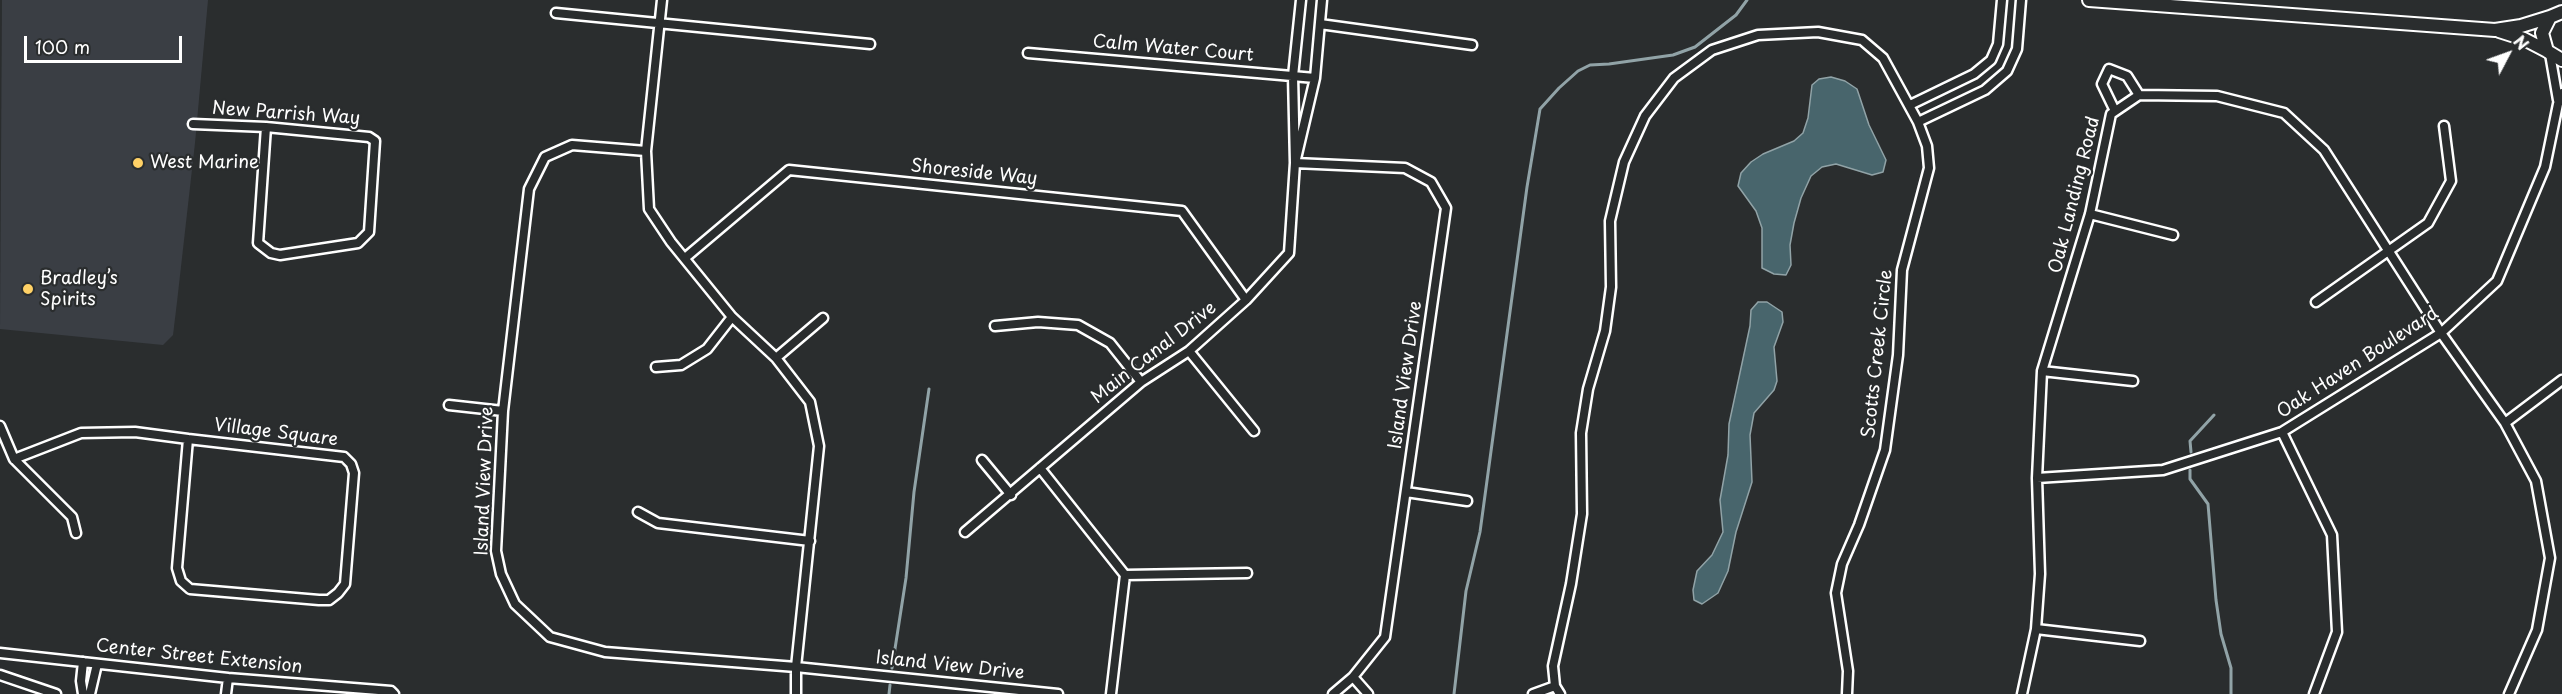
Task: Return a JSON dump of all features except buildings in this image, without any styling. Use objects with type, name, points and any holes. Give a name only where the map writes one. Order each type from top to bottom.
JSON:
[{"type":"main road","points":[[2088,0],[2495,30],[2521,27],[2555,15]]},
{"type":"main road","points":[[2549,52],[2542,33],[2562,0]]},
{"type":"main road","points":[[2495,30],[2524,39],[2562,60]]},
{"type":"street","points":[[662,0],[646,151],[649,209],[732,317],[776,358],[810,402],[819,446],[796,667],[796,694]]},
{"type":"street","name":"Main Canal Drive","points":[[965,532],[1141,382],[1189,351],[1246,300],[1289,253],[1295,163],[1293,76],[1302,0]]},
{"type":"street","name":"Main Canal Drive","points":[[1295,163],[1315,78],[1322,0]]},
{"type":"street","points":[[1910,105],[1974,74],[1991,60],[1998,44],[2002,0]]},
{"type":"street","points":[[1918,122],[1985,90],[2007,71],[2017,49],[2021,0]]},
{"type":"street","points":[[556,13],[870,44]]},
{"type":"street","points":[[1320,24],[1472,45]]},
{"type":"street","name":"Scotts Creek Circle","points":[[1555,686],[1552,666],[1571,584],[1582,514],[1581,433],[1588,389],[1605,331],[1611,287],[1610,221],[1624,162],[1644,116],[1674,78],[1712,50],[1758,35],[1818,32],[1862,40],[1883,58],[1918,122],[1927,146],[1929,168],[1902,270],[1898,355],[1884,450],[1859,525],[1842,564],[1836,593],[1848,671],[1847,694]]},
{"type":"street","name":"Oak Haven Boulevard","points":[[2549,52],[2557,84],[2558,104]]},
{"type":"street","name":"Calm Water Court","points":[[1028,53],[1315,78]]},
{"type":"street","points":[[2115,111],[2102,84],[2109,69],[2127,76],[2139,95],[2217,96],[2284,113],[2324,150],[2359,207],[2391,251],[2441,333],[2505,423],[2536,481],[2550,558],[2537,630],[2509,694]]},
{"type":"street","name":"Oak Haven Boulevard","points":[[2037,478],[2163,470],[2282,432],[2441,333],[2498,281],[2546,167],[2562,93]]},
{"type":"street","name":"Oak Landing Road","points":[[2022,694],[2036,629],[2040,574],[2037,478],[2042,371],[2090,214],[2110,114],[2139,95]]},
{"type":"street","name":"New Parrish Way","points":[[193,124],[266,127],[362,135],[375,141],[369,232],[358,243],[280,255],[271,253],[258,243],[266,127]]},
{"type":"street","points":[[2316,302],[2428,223],[2451,181],[2444,126]]},
{"type":"street","name":"Island View Drive","points":[[646,151],[572,145],[545,157],[528,189],[503,411],[496,551],[501,574],[515,604],[550,637],[605,652],[796,667],[1058,694]]},
{"type":"street","name":"Island View Drive","points":[[1295,163],[1405,168],[1431,182],[1446,208],[1385,637],[1339,693]]},
{"type":"street","name":"Shoreside Way","points":[[685,258],[789,170],[1182,211],[1246,300]]},
{"type":"street","points":[[2090,214],[2173,235]]},
{"type":"street","points":[[656,367],[681,365],[707,349],[732,317]]},
{"type":"street","points":[[776,358],[823,318]]},
{"type":"street","points":[[995,327],[1038,322],[1078,325],[1110,343],[1141,382]]},
{"type":"street","points":[[1189,351],[1254,431]]},
{"type":"street","points":[[2042,371],[2133,381]]},
{"type":"street","points":[[2505,423],[2562,380]]},
{"type":"street","points":[[450,405],[503,411]]},
{"type":"street","points":[[0,426],[14,459],[72,517],[76,533]]},
{"type":"street","name":"Village Square","points":[[14,459],[81,433],[135,432],[344,457],[351,464],[354,472],[345,584],[338,593],[329,600],[319,600],[190,589],[181,581],[177,568],[188,439]]},
{"type":"street","points":[[2282,432],[2332,536],[2337,632],[2314,694]]},
{"type":"street","points":[[982,460],[1011,495]]},
{"type":"street","points":[[1040,468],[1125,575],[1111,694]]},
{"type":"street","points":[[1406,492],[1467,501]]},
{"type":"street","points":[[638,512],[658,523],[810,541]]},
{"type":"street","points":[[1125,575],[1247,573]]},
{"type":"street","points":[[2036,629],[2140,641]]},
{"type":"street","name":"Center Street Extension","points":[[0,653],[228,678],[391,691],[394,694]]},
{"type":"street","points":[[83,662],[81,681],[83,694]]},
{"type":"street","points":[[90,694],[97,664]]},
{"type":"street","points":[[0,675],[56,694]]},
{"type":"street","points":[[1353,677],[1368,694]]},
{"type":"street","points":[[226,694],[228,678]]},
{"type":"street","points":[[1533,694],[1555,686],[1560,694]]},
{"type":"shaded area","points":[[2,0],[208,0],[195,143],[173,335],[163,345],[0,329]]},
{"type":"water","points":[[1831,77],[1845,81],[1857,89],[1869,125],[1886,160],[1883,172],[1872,175],[1836,164],[1822,167],[1811,176],[1801,198],[1794,223],[1790,245],[1791,265],[1786,275],[1774,274],[1762,268],[1762,228],[1756,211],[1738,186],[1741,173],[1763,154],[1794,141],[1803,133],[1808,118],[1812,85],[1819,79]]},
{"type":"water","points":[[1758,302],[1767,302],[1782,312],[1783,322],[1774,347],[1777,381],[1774,390],[1754,413],[1750,435],[1752,482],[1736,532],[1728,571],[1718,593],[1702,604],[1694,600],[1693,590],[1697,571],[1712,555],[1723,532],[1720,500],[1728,455],[1729,424],[1750,326],[1751,310]]},
{"type":"waterway","points":[[1454,694],[1466,591],[1480,532],[1527,187],[1540,109],[1578,71],[1590,65],[1673,55],[1695,47],[1736,15],[1747,0]]},
{"type":"waterway","points":[[892,668],[906,578],[914,492],[929,389]]},
{"type":"waterway","points":[[2191,452],[2190,441],[2214,415]]},
{"type":"waterway","points":[[2190,470],[2190,479],[2208,504],[2216,600],[2221,634],[2231,668],[2231,694]]},
{"type":"waterway","points":[[889,694],[890,685]]},
{"type":"place","name":"West Marine","points":[[138,163]]},
{"type":"place","name":"Bradley’s Spirits","points":[[28,289]]}]
